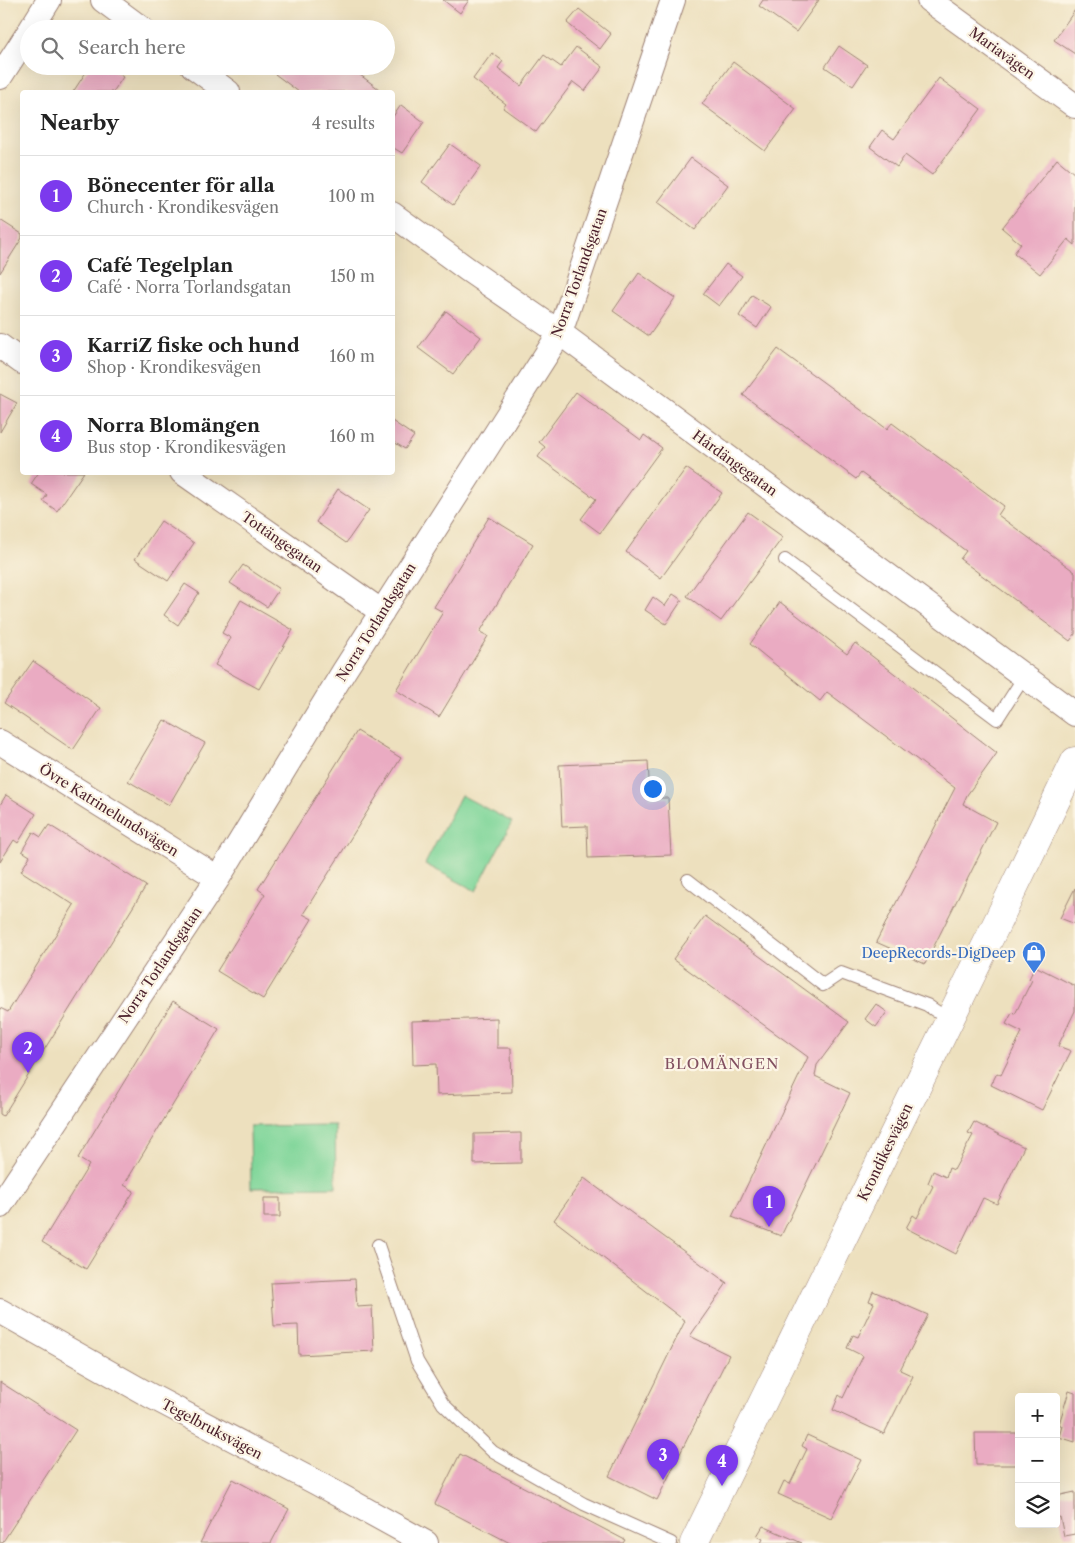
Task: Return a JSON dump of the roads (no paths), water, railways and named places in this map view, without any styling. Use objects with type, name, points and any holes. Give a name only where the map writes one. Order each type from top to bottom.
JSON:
[{"type":"street","points":[[36,20],[49,0]]},
{"type":"street","points":[[103,0],[130,20]]},
{"type":"street","name":"Norra Torlandsgatan","points":[[0,1206],[218,878],[382,612],[560,333],[673,0]]},
{"type":"street","name":"Mariavägen","points":[[929,0],[1075,106]]},
{"type":"street","points":[[0,77],[20,46]]},
{"type":"street","points":[[205,75],[225,90]]},
{"type":"street","name":"Hårdängegatan","points":[[395,216],[560,333],[1075,714]]},
{"type":"street","points":[[0,346],[20,361]]},
{"type":"street","name":"Tottängegatan","points":[[186,475],[382,612]]},
{"type":"street","name":"Övre Katrinelundsvägen","points":[[0,742],[218,878]]},
{"type":"street","name":"Krondikesvägen","points":[[694,1543],[1075,761]]},
{"type":"street","name":"Tegelbruksvägen","points":[[0,1311],[149,1395],[426,1543]]},
{"type":"lane","points":[[785,560],[997,719],[1024,677]]},
{"type":"lane","points":[[688,880],[823,985],[841,973],[927,1005],[949,1020]]},
{"type":"lane","points":[[378,1245],[417,1360],[443,1404],[493,1452],[584,1504],[671,1543]]},
{"type":"place","name":"DeepRecords-DigDeep","points":[[1034,974]]},
{"type":"place","name":"Café Tegelplan","points":[[28,1073]]},
{"type":"place","name":"Bönecenter för alla","points":[[769,1227]]},
{"type":"place","name":"KarriZ fiske och hund","points":[[663,1480]]},
{"type":"place","name":"Norra Blomängen","points":[[722,1486]]},
{"type":"district","name":"BLOMÄNGEN","points":[[722,1064]]}]
